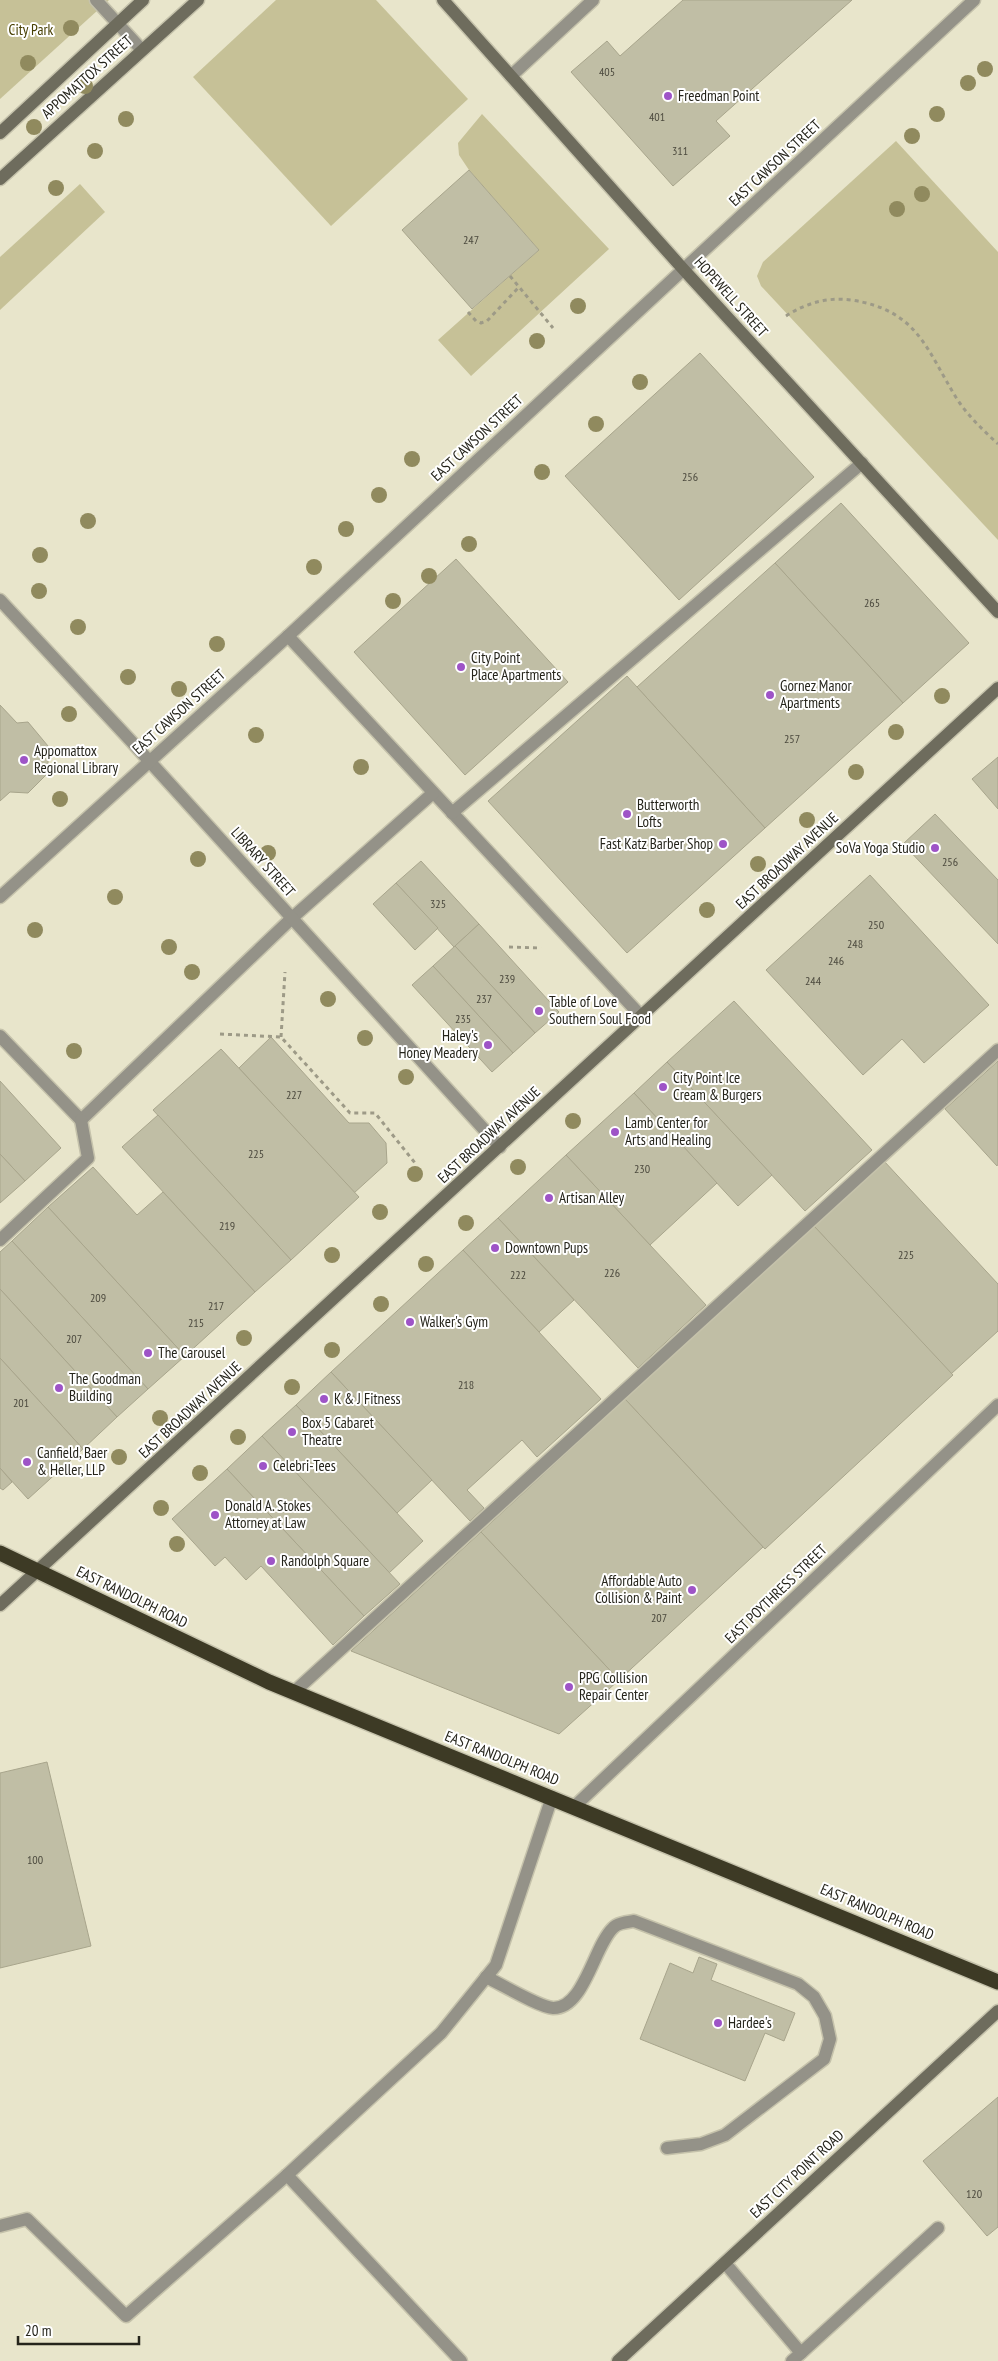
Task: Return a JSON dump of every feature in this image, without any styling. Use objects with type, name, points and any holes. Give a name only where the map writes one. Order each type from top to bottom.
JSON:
[{"type":"highway","name":"EAST RANDOLPH ROAD","points":[[0,1553],[269,1682],[575,1806],[998,1982]]},
{"type":"street","points":[[96,0],[142,49]]},
{"type":"street","name":"APPOMATTOX STREET","points":[[0,133],[143,0]]},
{"type":"street","name":"APPOMATTOX STREET","points":[[0,179],[198,0]]},
{"type":"street","name":"HOPEWELL STREET","points":[[443,0],[684,270],[998,612]]},
{"type":"street","points":[[511,76],[593,0]]},
{"type":"street","name":"EAST CAWSON STREET","points":[[0,897],[288,636],[974,0]]},
{"type":"street","points":[[452,813],[862,463]]},
{"type":"street","name":"LIBRARY STREET","points":[[0,600],[150,761],[500,1147]]},
{"type":"street","points":[[288,636],[642,1017]]},
{"type":"street","name":"EAST BROADWAY AVENUE","points":[[0,1605],[998,688]]},
{"type":"street","points":[[81,1120],[292,918],[433,792]]},
{"type":"street","points":[[0,1036],[81,1120],[88,1158],[0,1240]]},
{"type":"street","points":[[294,1692],[998,1050]]},
{"type":"street","name":"EAST POYTHRESS STREET","points":[[575,1806],[998,1405]]},
{"type":"street","points":[[0,2226],[27,2219],[126,2316],[287,2174],[441,2033],[496,1965],[552,1797]]},
{"type":"street","points":[[486,1977],[536,2002],[553,2008],[566,2004],[576,1996],[604,1938],[614,1926],[634,1921],[798,1984],[814,1998],[826,2016],[830,2039],[824,2059],[724,2135],[702,2144],[667,2148]]},
{"type":"street","name":"EAST CITY POINT ROAD","points":[[618,2361],[998,2011]]},
{"type":"street","points":[[287,2174],[461,2361]]},
{"type":"street","points":[[725,2263],[796,2357],[938,2228]]},
{"type":"path","points":[[510,276],[553,328]]},
{"type":"path","points":[[468,312],[476,321],[482,323],[519,288]]},
{"type":"path","points":[[786,316],[796,309],[818,301],[841,299],[868,303],[888,310],[908,323],[923,340],[958,401],[977,425],[998,444]]},
{"type":"path","points":[[280,1037],[285,972]]},
{"type":"path","points":[[220,1034],[280,1037],[350,1113],[375,1113],[415,1162]]},
{"type":"green space","name":"City Park","points":[[0,0],[109,0],[0,99]]},
{"type":"green space","points":[[276,0],[376,0],[468,99],[331,226],[193,77]]},
{"type":"green space","points":[[482,114],[609,249],[471,376],[438,340],[539,250],[469,170],[459,155],[458,143]]},
{"type":"green space","points":[[896,141],[998,252],[998,540],[761,286],[757,276],[763,262]]},
{"type":"green space","points":[[80,184],[105,212],[0,310],[0,257]]},
{"type":"building","name":"Freedman Point","points":[[683,0],[852,0],[716,121],[730,136],[673,186],[571,72],[607,41],[620,56]]},
{"type":"building","points":[[469,170],[539,250],[472,309],[402,230]]},
{"type":"building","points":[[700,353],[814,477],[679,600],[565,476]]},
{"type":"building","points":[[841,503],[969,643],[903,703],[775,563]]},
{"type":"building","name":"City Point Place Apartments","points":[[456,559],[568,682],[465,775],[354,652]]},
{"type":"building","name":"Gornez Manor Apartments","points":[[775,563],[903,703],[765,828],[637,687]]},
{"type":"building","name":"Butterworth Lofts","points":[[627,676],[765,828],[627,953],[488,801]]},
{"type":"building","name":"Appomattox Regional Library","points":[[0,705],[17,723],[28,722],[48,746],[48,773],[28,793],[10,792],[0,801]]},
{"type":"building","points":[[998,757],[998,809],[972,779]]},
{"type":"building","points":[[935,814],[998,880],[998,944],[903,844]]},
{"type":"building","points":[[421,861],[479,924],[454,947],[396,883]]},
{"type":"building","points":[[870,875],[989,1005],[924,1063],[902,1039],[863,1075],[766,970]]},
{"type":"building","points":[[396,883],[438,928],[415,950],[373,904]]},
{"type":"building","points":[[479,924],[559,1012],[535,1033],[455,946]]},
{"type":"building","points":[[455,946],[535,1033],[513,1053],[433,966]]},
{"type":"building","points":[[433,966],[513,1053],[492,1072],[412,985]]},
{"type":"building","points":[[734,1001],[872,1150],[805,1211],[667,1062]]},
{"type":"building","points":[[271,1037],[349,1123],[369,1123],[386,1143],[387,1163],[354,1193],[239,1068]]},
{"type":"building","points":[[221,1049],[359,1197],[291,1260],[153,1110]]},
{"type":"building","points":[[998,1061],[998,1164],[997,1166],[945,1109]]},
{"type":"building","points":[[667,1062],[772,1175],[738,1206],[634,1093]]},
{"type":"building","points":[[0,1081],[61,1148],[25,1181],[0,1154]]},
{"type":"building","points":[[634,1093],[717,1183],[650,1245],[566,1155]]},
{"type":"building","points":[[158,1115],[291,1260],[255,1292],[122,1147]]},
{"type":"building","points":[[0,1154],[25,1181],[0,1203]]},
{"type":"building","points":[[566,1155],[706,1305],[638,1368],[498,1218]]},
{"type":"building","points":[[884,1161],[998,1284],[998,1331],[951,1374],[814,1226]]},
{"type":"building","points":[[93,1167],[137,1215],[163,1192],[255,1292],[185,1356],[48,1207]]},
{"type":"building","points":[[48,1207],[185,1356],[148,1389],[12,1241]]},
{"type":"building","points":[[498,1218],[574,1300],[539,1332],[463,1250]]},
{"type":"building","points":[[814,1226],[953,1375],[765,1549],[625,1399]]},
{"type":"building","points":[[12,1241],[148,1389],[117,1417],[0,1289],[0,1252]]},
{"type":"building","points":[[463,1250],[601,1399],[537,1457],[522,1440],[467,1490],[484,1508],[470,1521],[331,1372]]},
{"type":"building","name":"The Goodman Building","points":[[0,1289],[117,1417],[83,1449],[0,1358]]},
{"type":"building","points":[[0,1358],[83,1449],[28,1499],[0,1468]]},
{"type":"building","points":[[331,1372],[432,1480],[397,1513],[296,1405]]},
{"type":"building","points":[[625,1399],[763,1547],[619,1680],[481,1532]]},
{"type":"building","points":[[296,1405],[423,1541],[389,1573],[262,1436]]},
{"type":"building","points":[[262,1436],[400,1584],[364,1616],[227,1469]]},
{"type":"building","points":[[0,1468],[12,1482],[3,1490],[0,1488]]},
{"type":"building","name":"Randolph Square","points":[[227,1469],[364,1616],[333,1645],[261,1566],[246,1580],[225,1557],[215,1566],[172,1519]]},
{"type":"building","points":[[481,1532],[619,1680],[559,1734],[351,1651]]},
{"type":"building","points":[[47,1762],[91,1946],[0,1968],[0,1773]]},
{"type":"building","name":"Hardee's","points":[[699,1957],[717,1964],[711,1980],[795,2013],[784,2041],[765,2033],[745,2081],[640,2039],[670,1963],[693,1973]]},
{"type":"building","points":[[998,2097],[998,2227],[987,2236],[923,2161]]},
{"type":"place","name":"Freedman Point","points":[[668,96]]},
{"type":"place","name":"City Point Place Apartments","points":[[461,667]]},
{"type":"place","name":"Gornez Manor Apartments","points":[[770,695]]},
{"type":"place","name":"Appomattox Regional Library","points":[[24,760]]},
{"type":"place","name":"Butterworth Lofts","points":[[627,814]]},
{"type":"place","name":"Fast Katz Barber Shop","points":[[723,844]]},
{"type":"place","name":"SoVa Yoga Studio","points":[[935,848]]},
{"type":"place","name":"Table of Love Southern Soul Food","points":[[539,1011]]},
{"type":"place","name":"Haley's Honey Meadery","points":[[488,1045]]},
{"type":"place","name":"City Point Ice Cream & Burgers","points":[[663,1087]]},
{"type":"place","name":"Lamb Center for Arts and Healing","points":[[615,1132]]},
{"type":"place","name":"Artisan Alley","points":[[549,1198]]},
{"type":"place","name":"Downtown Pups","points":[[495,1248]]},
{"type":"place","name":"Walker's Gym","points":[[410,1322]]},
{"type":"place","name":"The Carousel","points":[[148,1353]]},
{"type":"place","name":"The Goodman Building","points":[[59,1388]]},
{"type":"place","name":"K & J Fitness","points":[[324,1399]]},
{"type":"place","name":"Box 5 Cabaret Theatre","points":[[292,1432]]},
{"type":"place","name":"Canfield, Baer & Heller, LLP","points":[[27,1462]]},
{"type":"place","name":"Celebri-Tees","points":[[263,1466]]},
{"type":"place","name":"Donald A. Stokes Attorney at Law","points":[[215,1515]]},
{"type":"place","name":"Randolph Square","points":[[271,1561]]},
{"type":"place","name":"Affordable Auto Collision & Paint","points":[[692,1590]]},
{"type":"place","name":"PPG Collision Repair Center","points":[[569,1687]]},
{"type":"place","name":"Hardee's","points":[[718,2023]]}]
